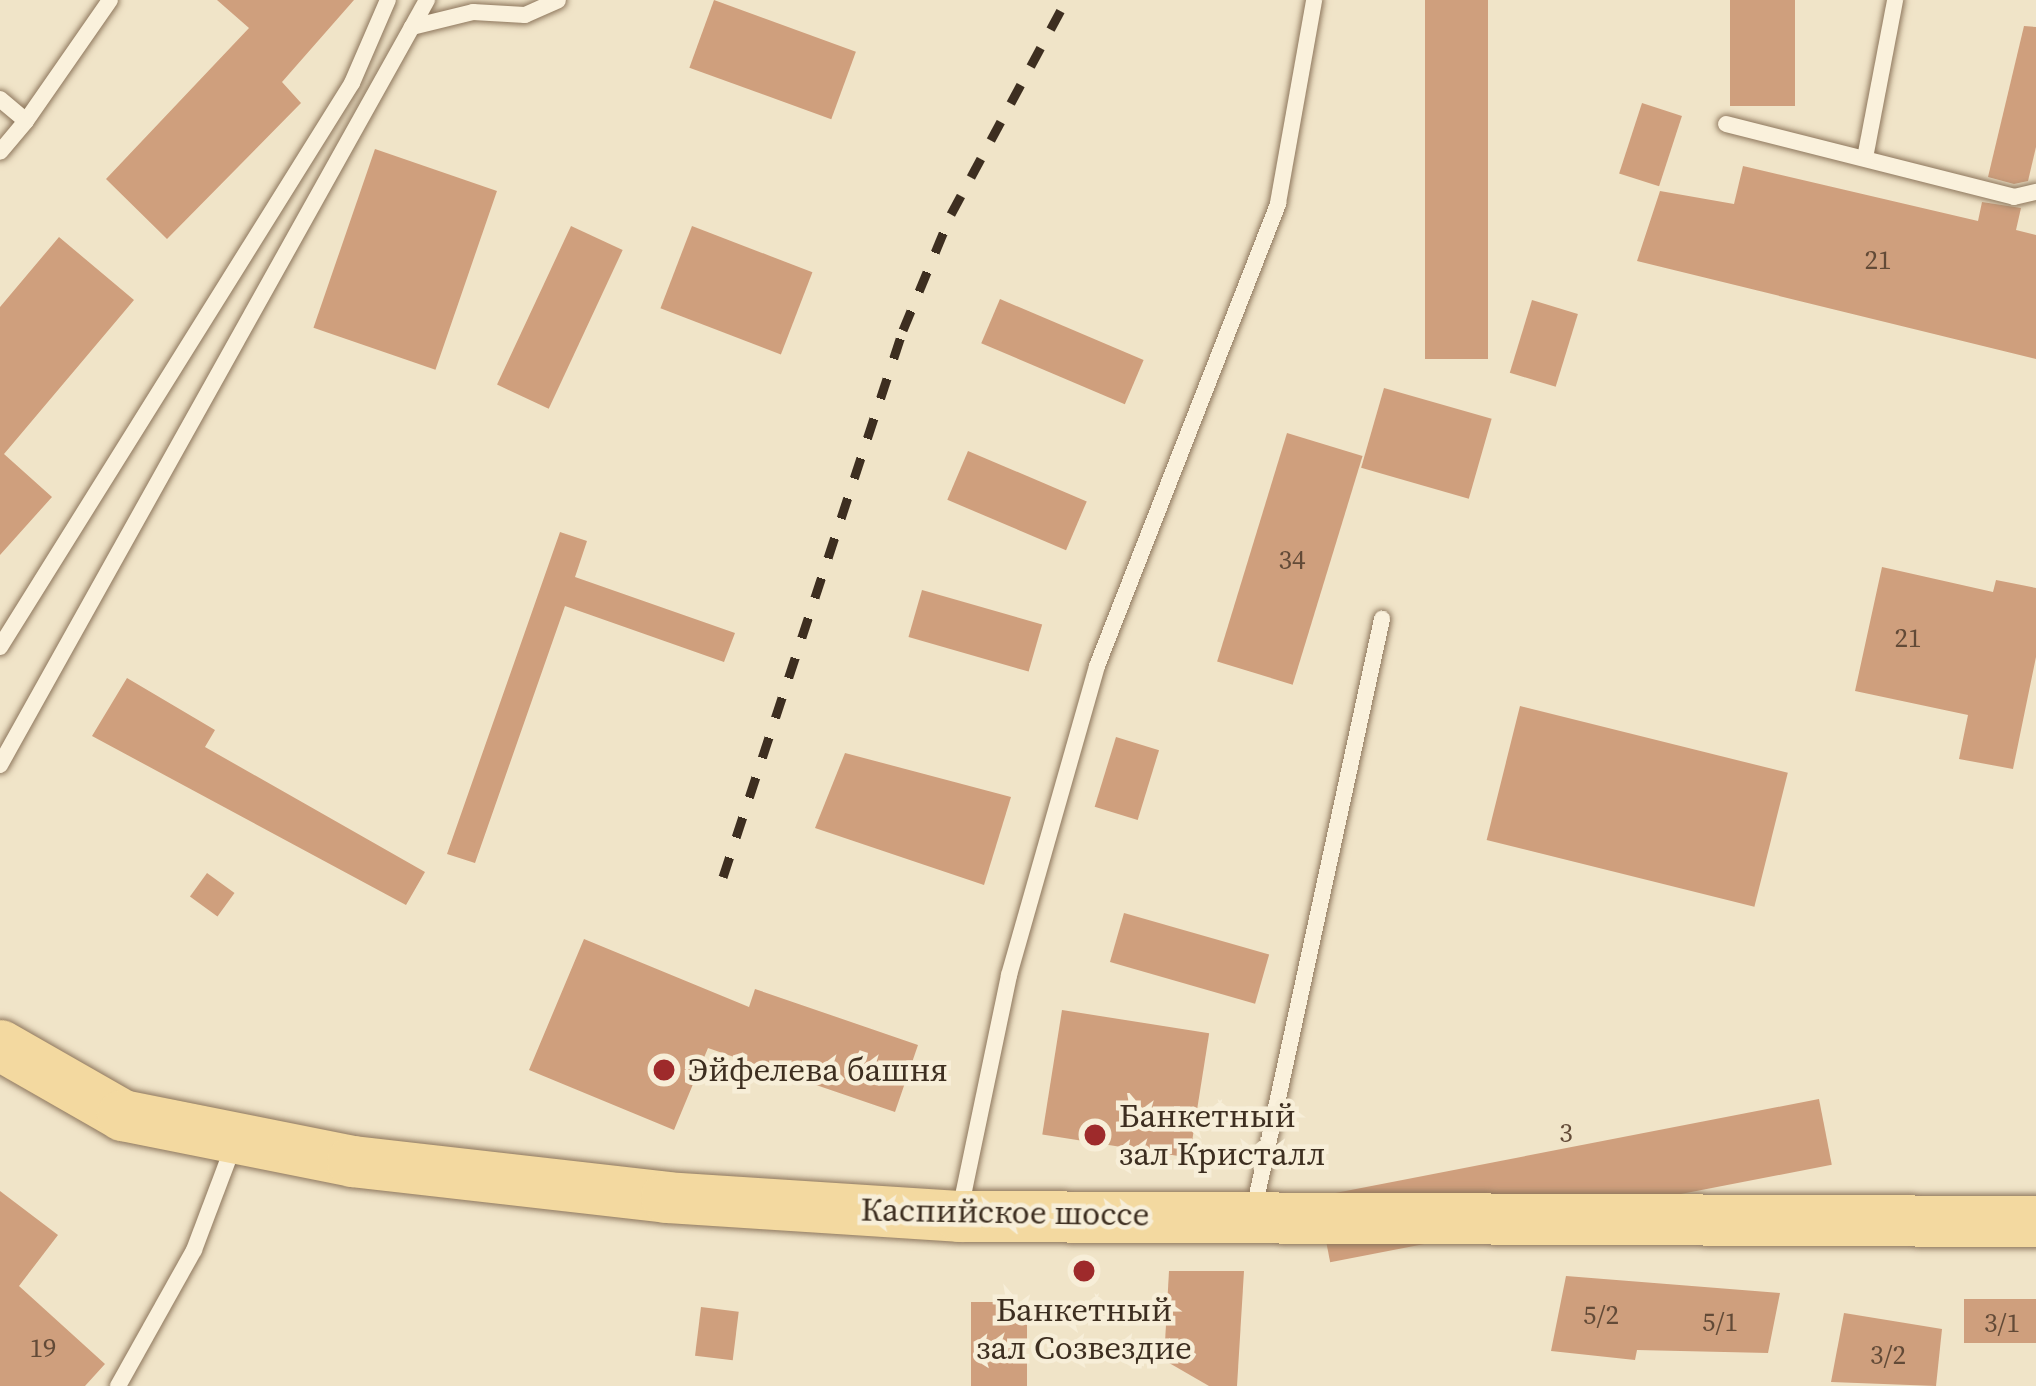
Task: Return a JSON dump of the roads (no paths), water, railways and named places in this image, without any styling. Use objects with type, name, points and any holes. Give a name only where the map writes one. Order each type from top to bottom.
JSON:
[{"type":"main road","name":"Каспийское шоссе","points":[[0,1045],[122,1115],[352,1162],[644,1195],[959,1216],[2036,1221]]},
{"type":"lane","points":[[0,152],[110,0]]},
{"type":"lane","points":[[0,647],[352,83],[388,0]]},
{"type":"lane","points":[[0,766],[427,0]]},
{"type":"lane","points":[[412,27],[473,12],[525,14],[558,0]]},
{"type":"lane","points":[[959,1216],[1010,975],[1097,666],[1279,203],[1314,0]]},
{"type":"lane","points":[[1865,158],[1894,0]]},
{"type":"lane","points":[[0,99],[26,121]]},
{"type":"lane","points":[[1726,124],[2014,197],[2036,192]]},
{"type":"lane","points":[[1252,1216],[1382,619]]},
{"type":"lane","points":[[118,1386],[194,1250],[236,1138]]},
{"type":"railway","points":[[723,877],[903,330],[951,214],[1066,0]]},
{"type":"place","name":"Эйфелева башня","points":[[664,1070]]},
{"type":"place","name":"Банкетный зал Кристалл","points":[[1095,1135]]},
{"type":"place","name":"Банкетный зал Созвездие","points":[[1084,1271]]}]
